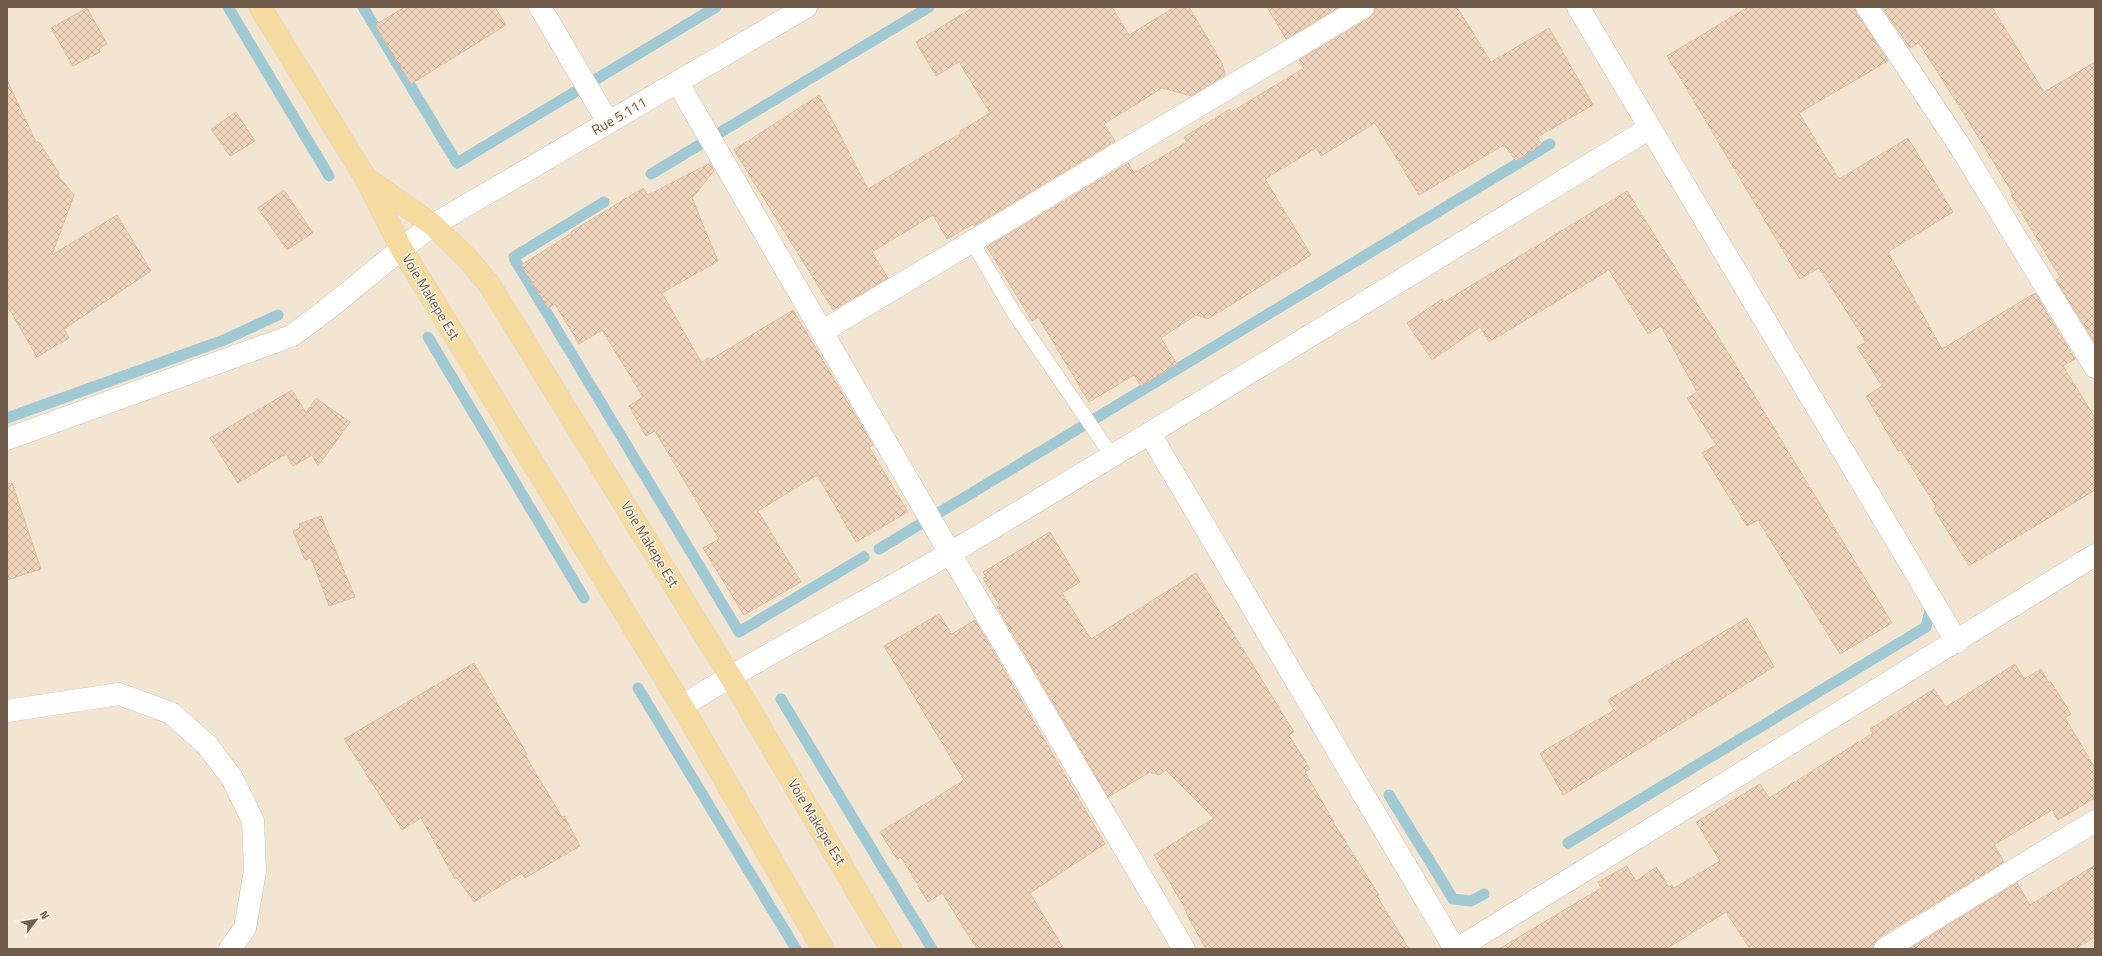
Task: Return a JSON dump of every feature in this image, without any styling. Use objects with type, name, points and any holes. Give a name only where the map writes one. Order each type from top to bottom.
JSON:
[{"type":"main road","name":"Voie Makepe Est","points":[[260,7],[365,177],[401,248],[682,706],[823,949]]},
{"type":"main road","name":"Voie Makepe Est","points":[[365,177],[433,225],[490,284],[730,676],[891,949]]},
{"type":"street","points":[[540,7],[608,122]]},
{"type":"street","name":"Rue 5.111","points":[[7,439],[292,336],[323,315],[401,248],[433,225],[806,7]]},
{"type":"street","points":[[823,331],[1363,7]]},
{"type":"street","points":[[1578,7],[1956,642]]},
{"type":"street","points":[[1867,7],[1961,148],[2095,367]]},
{"type":"street","points":[[678,83],[823,331],[950,553],[1184,949]]},
{"type":"street","points":[[682,706],[730,676],[950,553],[1150,434],[1650,128]]},
{"type":"street","points":[[1150,434],[1456,949],[2095,555]]},
{"type":"street","points":[[7,710],[119,694],[171,713],[206,745],[232,778],[253,821],[255,871],[248,913],[245,928],[230,949]]},
{"type":"street","points":[[1885,949],[2095,821]]},
{"type":"lane","points":[[972,242],[1014,313],[1112,456]]},
{"type":"shaded area","points":[[7,7],[2095,7],[2095,949],[7,949]]},
{"type":"building","points":[[405,7],[495,7],[506,25],[411,84],[375,25]]},
{"type":"building","points":[[974,7],[1112,7],[1129,35],[1175,7],[1189,7],[1222,63],[1225,75],[1191,96],[1162,88],[1104,124],[1115,141],[974,226],[973,224],[947,239],[933,215],[872,252],[888,278],[833,310],[734,150],[819,95],[868,189],[961,133],[960,131],[990,113],[959,62],[936,76],[916,42]]},
{"type":"building","points":[[1267,7],[1339,7],[1286,39]]},
{"type":"building","points":[[1375,7],[1457,7],[1491,62],[1549,28],[1593,105],[1537,137],[1542,144],[1516,161],[1504,145],[1419,195],[1375,123],[1321,156],[1316,148],[1265,179],[1311,255],[1208,319],[1196,315],[1161,338],[1177,364],[1141,386],[1134,375],[1089,402],[1038,317],[1032,321],[987,247],[1128,163],[1134,173],[1187,142],[1184,137],[1230,109],[1231,112],[1304,68],[1299,60],[1369,18],[1374,13]]},
{"type":"building","points":[[1748,7],[1855,7],[1857,14],[1888,61],[1799,113],[1839,179],[1908,138],[1953,212],[1888,252],[1942,349],[2035,293],[2075,359],[2063,366],[2095,418],[2095,490],[1969,566],[1934,509],[1936,507],[1901,450],[1898,451],[1866,396],[1882,386],[1857,347],[1866,342],[1819,268],[1800,279],[1667,56]]},
{"type":"building","points":[[1882,7],[1992,7],[2044,92],[2095,62],[2095,343],[2056,280],[2060,277],[2011,195],[2013,194],[1919,43],[1910,48]]},
{"type":"building","points":[[87,8],[107,44],[99,48],[100,52],[73,66],[51,28]]},
{"type":"building","points":[[7,80],[36,142],[39,142],[59,173],[58,176],[74,195],[52,255],[117,215],[151,271],[64,329],[69,338],[37,357],[7,305]]},
{"type":"building","points":[[236,112],[255,141],[230,156],[211,129]]},
{"type":"building","points":[[710,163],[714,171],[692,198],[718,261],[662,293],[701,362],[709,358],[710,360],[793,310],[873,445],[869,447],[908,512],[856,542],[817,475],[758,511],[801,582],[744,615],[703,548],[719,539],[655,431],[646,436],[629,406],[643,397],[602,330],[579,344],[555,304],[548,308],[521,265],[572,233],[571,232],[643,188],[648,195]]},
{"type":"building","points":[[284,190],[313,233],[287,250],[258,208]]},
{"type":"building","points":[[1627,191],[1734,362],[1892,623],[1840,654],[1758,520],[1747,526],[1702,453],[1716,445],[1687,398],[1697,392],[1661,326],[1648,334],[1609,270],[1489,342],[1480,327],[1432,360],[1407,323],[1442,299],[1444,302]]},
{"type":"building","points":[[292,390],[306,413],[316,398],[350,422],[318,466],[312,455],[293,466],[286,454],[238,483],[210,438]]},
{"type":"building","points":[[12,483],[41,569],[7,580],[7,484]]},
{"type":"building","points":[[321,516],[355,597],[329,606],[311,558],[305,560],[293,531],[300,528],[299,524]]},
{"type":"building","points":[[1050,532],[1080,582],[1062,593],[1091,639],[1196,573],[1294,732],[1289,735],[1310,769],[1305,772],[1333,822],[1379,895],[1377,896],[1409,949],[1206,949],[1186,913],[1187,912],[1154,855],[1214,818],[1166,770],[1159,775],[1150,772],[1108,797],[997,607],[1000,606],[983,578],[986,577],[983,572]]},
{"type":"building","points":[[939,614],[952,634],[975,620],[1105,844],[1030,893],[1064,949],[977,949],[942,893],[928,902],[901,857],[897,859],[880,832],[964,780],[884,646]]},
{"type":"building","points":[[1747,618],[1774,667],[1563,795],[1540,753],[1614,710],[1608,700]]},
{"type":"building","points":[[474,663],[527,754],[525,755],[562,817],[564,816],[580,846],[525,878],[522,873],[474,902],[457,878],[455,879],[421,818],[402,830],[344,739]]},
{"type":"building","points":[[2015,664],[2024,679],[2041,669],[2071,714],[2065,718],[2095,768],[2095,798],[2058,820],[2052,810],[1994,845],[2004,862],[1878,938],[1874,943],[1873,949],[1750,949],[1726,912],[1666,949],[1499,949],[1601,888],[1598,882],[1627,866],[1636,881],[1656,867],[1669,887],[1672,885],[1674,888],[1720,861],[1696,822],[1760,784],[1769,798],[1873,733],[1870,729],[1934,689],[1946,707]]},
{"type":"building","points":[[2095,865],[2095,937],[2075,949],[1909,949],[2017,883],[2030,905]]},
{"type":"waterway","points":[[228,7],[329,176]]},
{"type":"waterway","points":[[363,7],[457,163],[716,7]]},
{"type":"waterway","points":[[651,174],[929,7]]},
{"type":"waterway","points":[[879,549],[1550,144]]},
{"type":"waterway","points":[[604,202],[514,257],[739,632],[864,557]]},
{"type":"waterway","points":[[7,418],[224,340],[278,315]]},
{"type":"waterway","points":[[428,337],[584,598]]},
{"type":"waterway","points":[[1568,843],[1926,627],[1932,602]]},
{"type":"waterway","points":[[638,688],[796,949]]},
{"type":"waterway","points":[[781,699],[932,949]]},
{"type":"waterway","points":[[1389,795],[1453,899],[1471,901],[1484,894]]}]
